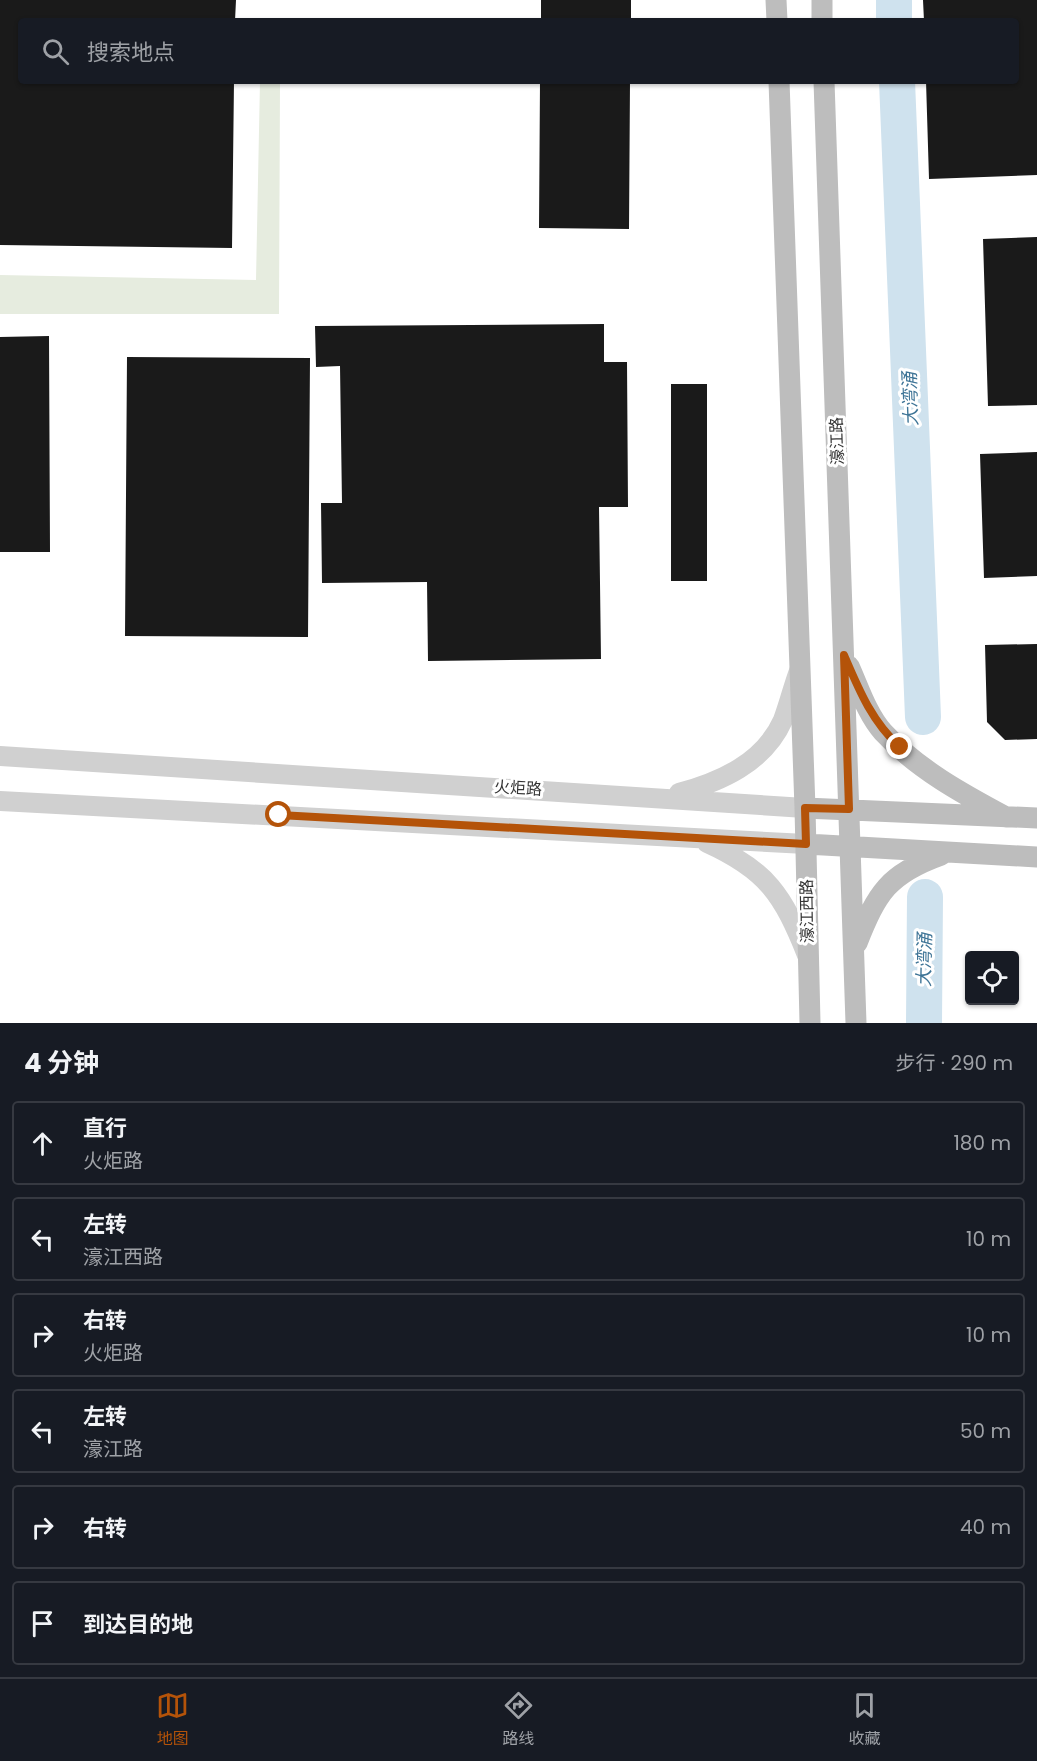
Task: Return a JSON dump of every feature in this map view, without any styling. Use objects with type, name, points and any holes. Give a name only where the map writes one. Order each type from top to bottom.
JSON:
[{"type":"main road","points":[[776,0],[777,18]]},
{"type":"main road","points":[[822,0],[822,18]]},
{"type":"main road","points":[[779,84],[805,803]]},
{"type":"main road","name":"濠江路","points":[[824,84],[849,805]]},
{"type":"main road","points":[[844,655],[866,705],[883,732],[937,777],[1006,817]]},
{"type":"main road","name":"火炬路","points":[[805,803],[1037,818]]},
{"type":"main road","name":"濠江西路","points":[[805,803],[810,1023]]},
{"type":"main road","points":[[849,805],[856,1023]]},
{"type":"main road","points":[[806,844],[1037,857]]},
{"type":"main road","points":[[854,949],[870,910],[890,881],[916,864],[950,852]]},
{"type":"street","points":[[663,797],[711,784],[740,769],[754,757],[782,721],[800,668]]},
{"type":"street","name":"火炬路","points":[[0,756],[663,797],[805,803]]},
{"type":"street","points":[[0,801],[806,844]]},
{"type":"street","points":[[696,838],[740,857],[772,885],[797,930],[808,957]]},
{"type":"shaded area","points":[[260,84],[280,84],[279,314],[0,314],[0,275],[256,280]]},
{"type":"building","points":[[0,0],[236,0],[235,18],[18,18],[18,84],[234,84],[232,248],[0,245]]},
{"type":"building","points":[[541,0],[631,0],[631,18],[541,18]]},
{"type":"building","points":[[923,0],[1037,0],[1037,175],[929,179],[926,84],[1019,84],[1019,18],[924,18]]},
{"type":"building","points":[[540,84],[630,84],[629,229],[539,228]]},
{"type":"building","points":[[1037,237],[1037,405],[988,406],[983,239]]},
{"type":"building","points":[[604,324],[604,362],[627,362],[628,507],[599,507],[601,659],[428,661],[427,582],[322,583],[321,503],[342,503],[340,366],[316,367],[315,326]]},
{"type":"building","points":[[49,336],[50,552],[0,552],[0,337]]},
{"type":"building","points":[[127,357],[310,358],[308,637],[125,636]]},
{"type":"building","points":[[671,384],[707,384],[707,581],[671,581]]},
{"type":"building","points":[[1037,452],[1037,576],[984,578],[980,454]]},
{"type":"building","points":[[1037,644],[1037,739],[1005,740],[987,722],[985,645]]},
{"type":"waterway","name":"大湾涌","points":[[894,0],[894,18]]},
{"type":"waterway","name":"大湾涌","points":[[897,84],[923,717]]},
{"type":"waterway","name":"大湾涌","points":[[924,1023],[925,897]]},
{"type":"route","points":[[279,815],[806,844],[805,808],[849,809],[844,655],[866,705],[883,732],[900,747]]}]
